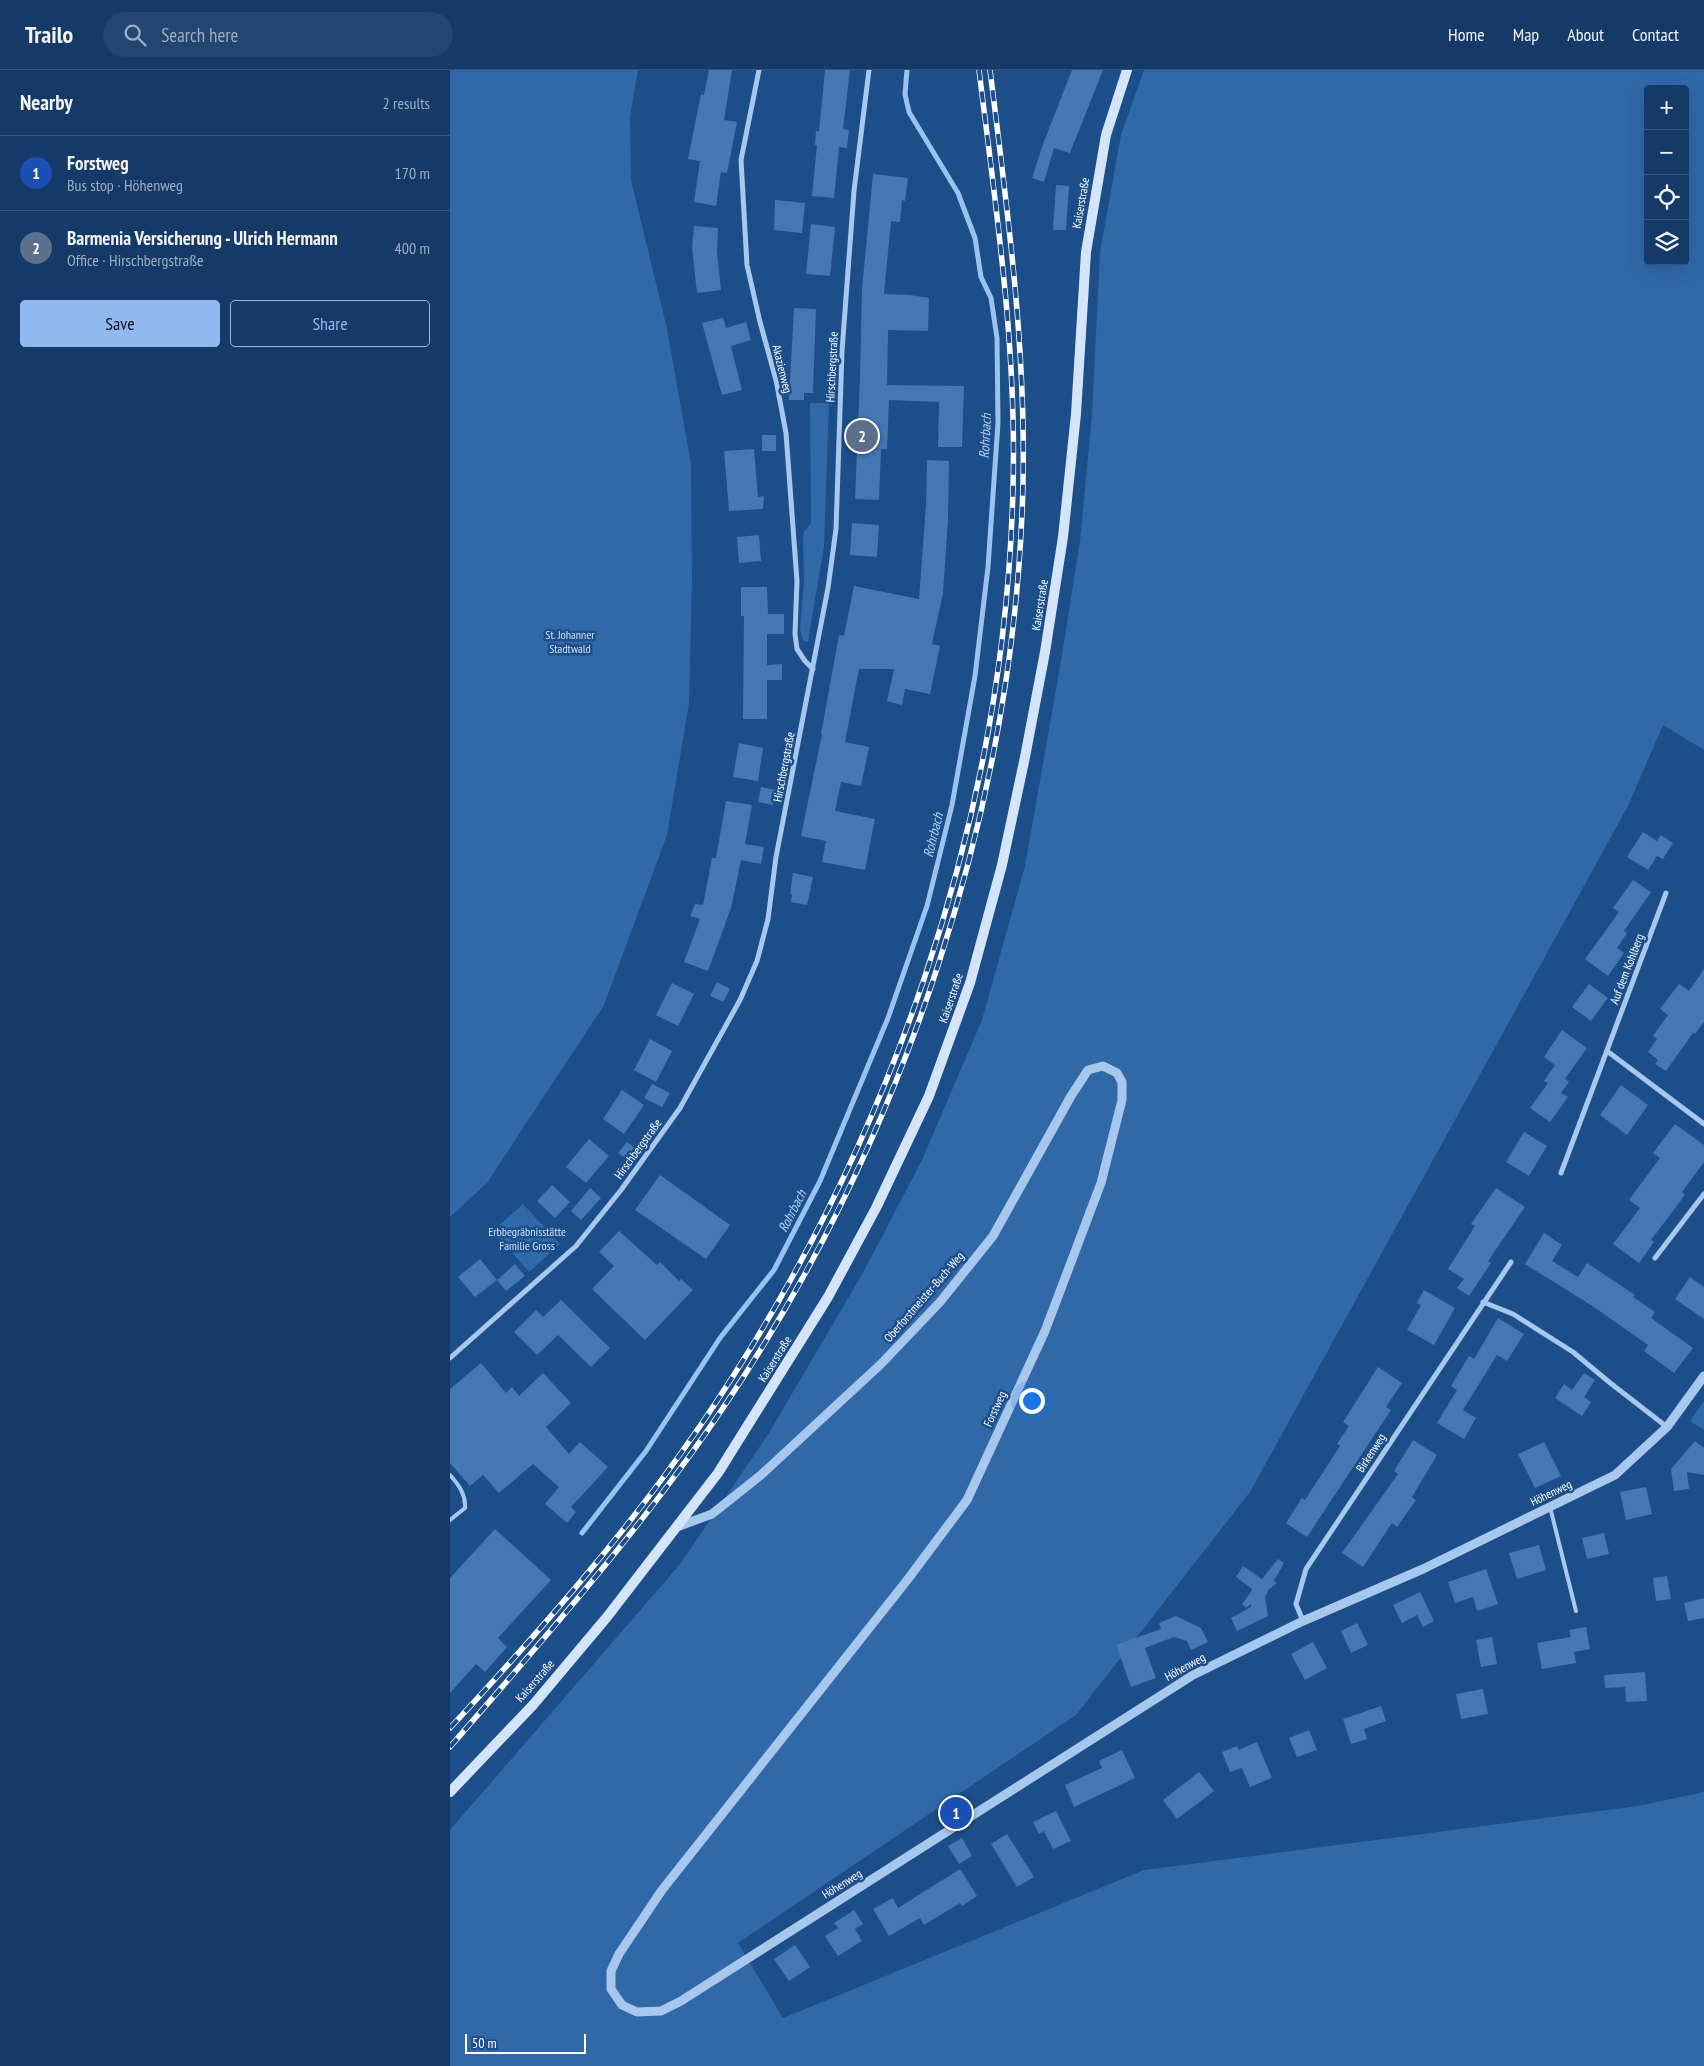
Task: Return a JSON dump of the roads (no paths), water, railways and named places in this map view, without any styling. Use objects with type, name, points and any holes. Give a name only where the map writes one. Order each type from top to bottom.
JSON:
[{"type":"main road","name":"Kaiserstraße","points":[[450,1792],[533,1705],[607,1617],[718,1473],[793,1354],[841,1273],[876,1208],[929,1096],[970,983],[1002,865],[1045,652],[1063,537],[1076,414],[1086,252],[1106,135],[1128,70]]},
{"type":"street","name":"Akazienweg","points":[[759,70],[741,160],[747,265],[776,380],[786,432],[797,581],[795,634],[797,649],[805,661],[814,669]]},
{"type":"street","name":"Hirschbergstraße","points":[[450,1358],[576,1246],[621,1190],[680,1108],[740,1000],[756,960],[768,919],[776,857],[814,669],[836,529],[842,351],[854,191],[869,70]]},
{"type":"street","name":"Auf dem Kohlberg","points":[[1561,1173],[1666,893]]},
{"type":"street","points":[[1606,1051],[1704,1124]]},
{"type":"street","name":"Oberforstmeister-Buch-Weg","points":[[677,1527],[712,1514],[761,1475],[881,1364],[940,1302],[993,1236],[1071,1096],[1088,1070],[1103,1066],[1117,1074],[1122,1082],[1122,1100]]},
{"type":"street","name":"Forstweg","points":[[681,2001],[661,2011],[637,2012],[622,2005],[611,1989],[611,1971],[619,1954],[662,1890],[908,1579],[966,1500],[1046,1331],[1101,1183],[1122,1100]]},
{"type":"street","points":[[1655,1258],[1704,1194]]},
{"type":"street","name":"Birkenweg","points":[[1303,1621],[1296,1604],[1306,1569],[1511,1262]]},
{"type":"street","points":[[1483,1302],[1513,1314],[1573,1352],[1608,1382],[1667,1427]]},
{"type":"street","name":"Höhenweg","points":[[681,2001],[1060,1761],[1141,1707],[1193,1676],[1303,1621],[1423,1569],[1615,1475],[1667,1427],[1704,1376]]},
{"type":"lane","points":[[450,1475],[459,1485],[466,1500],[465,1508],[450,1520]]},
{"type":"lane","points":[[1550,1507],[1576,1611]]},
{"type":"waterway","name":"Rohrbach","points":[[582,1533],[646,1451],[720,1338],[774,1270],[820,1181],[888,1018],[927,906],[952,805],[975,676],[988,567],[998,423],[997,338],[991,298],[981,277],[975,238],[958,193],[909,112],[905,94],[907,70]]},
{"type":"railway","points":[[450,1728],[516,1656],[612,1544],[700,1426],[767,1321],[827,1211],[880,1097],[924,979],[960,859],[987,737],[1005,613],[1013,488],[1012,383],[1004,279],[979,70]]},
{"type":"railway","points":[[450,1747],[559,1621],[629,1536],[696,1448],[727,1402],[790,1300],[847,1192],[897,1079],[939,963],[973,844],[999,724],[1016,603],[1023,483],[1022,380],[1014,276],[990,70]]},
{"type":"place","name":"Barmenia Versicherung - Ulrich Hermann","points":[[862,436]]},
{"type":"place","name":"Forstweg","points":[[956,1813]]},
{"type":"park label","name":"St. Johanner Stadtwald","points":[[570,642]]},
{"type":"park label","name":"Erbbegräbnisstätte Familie Gross","points":[[527,1239]]}]
